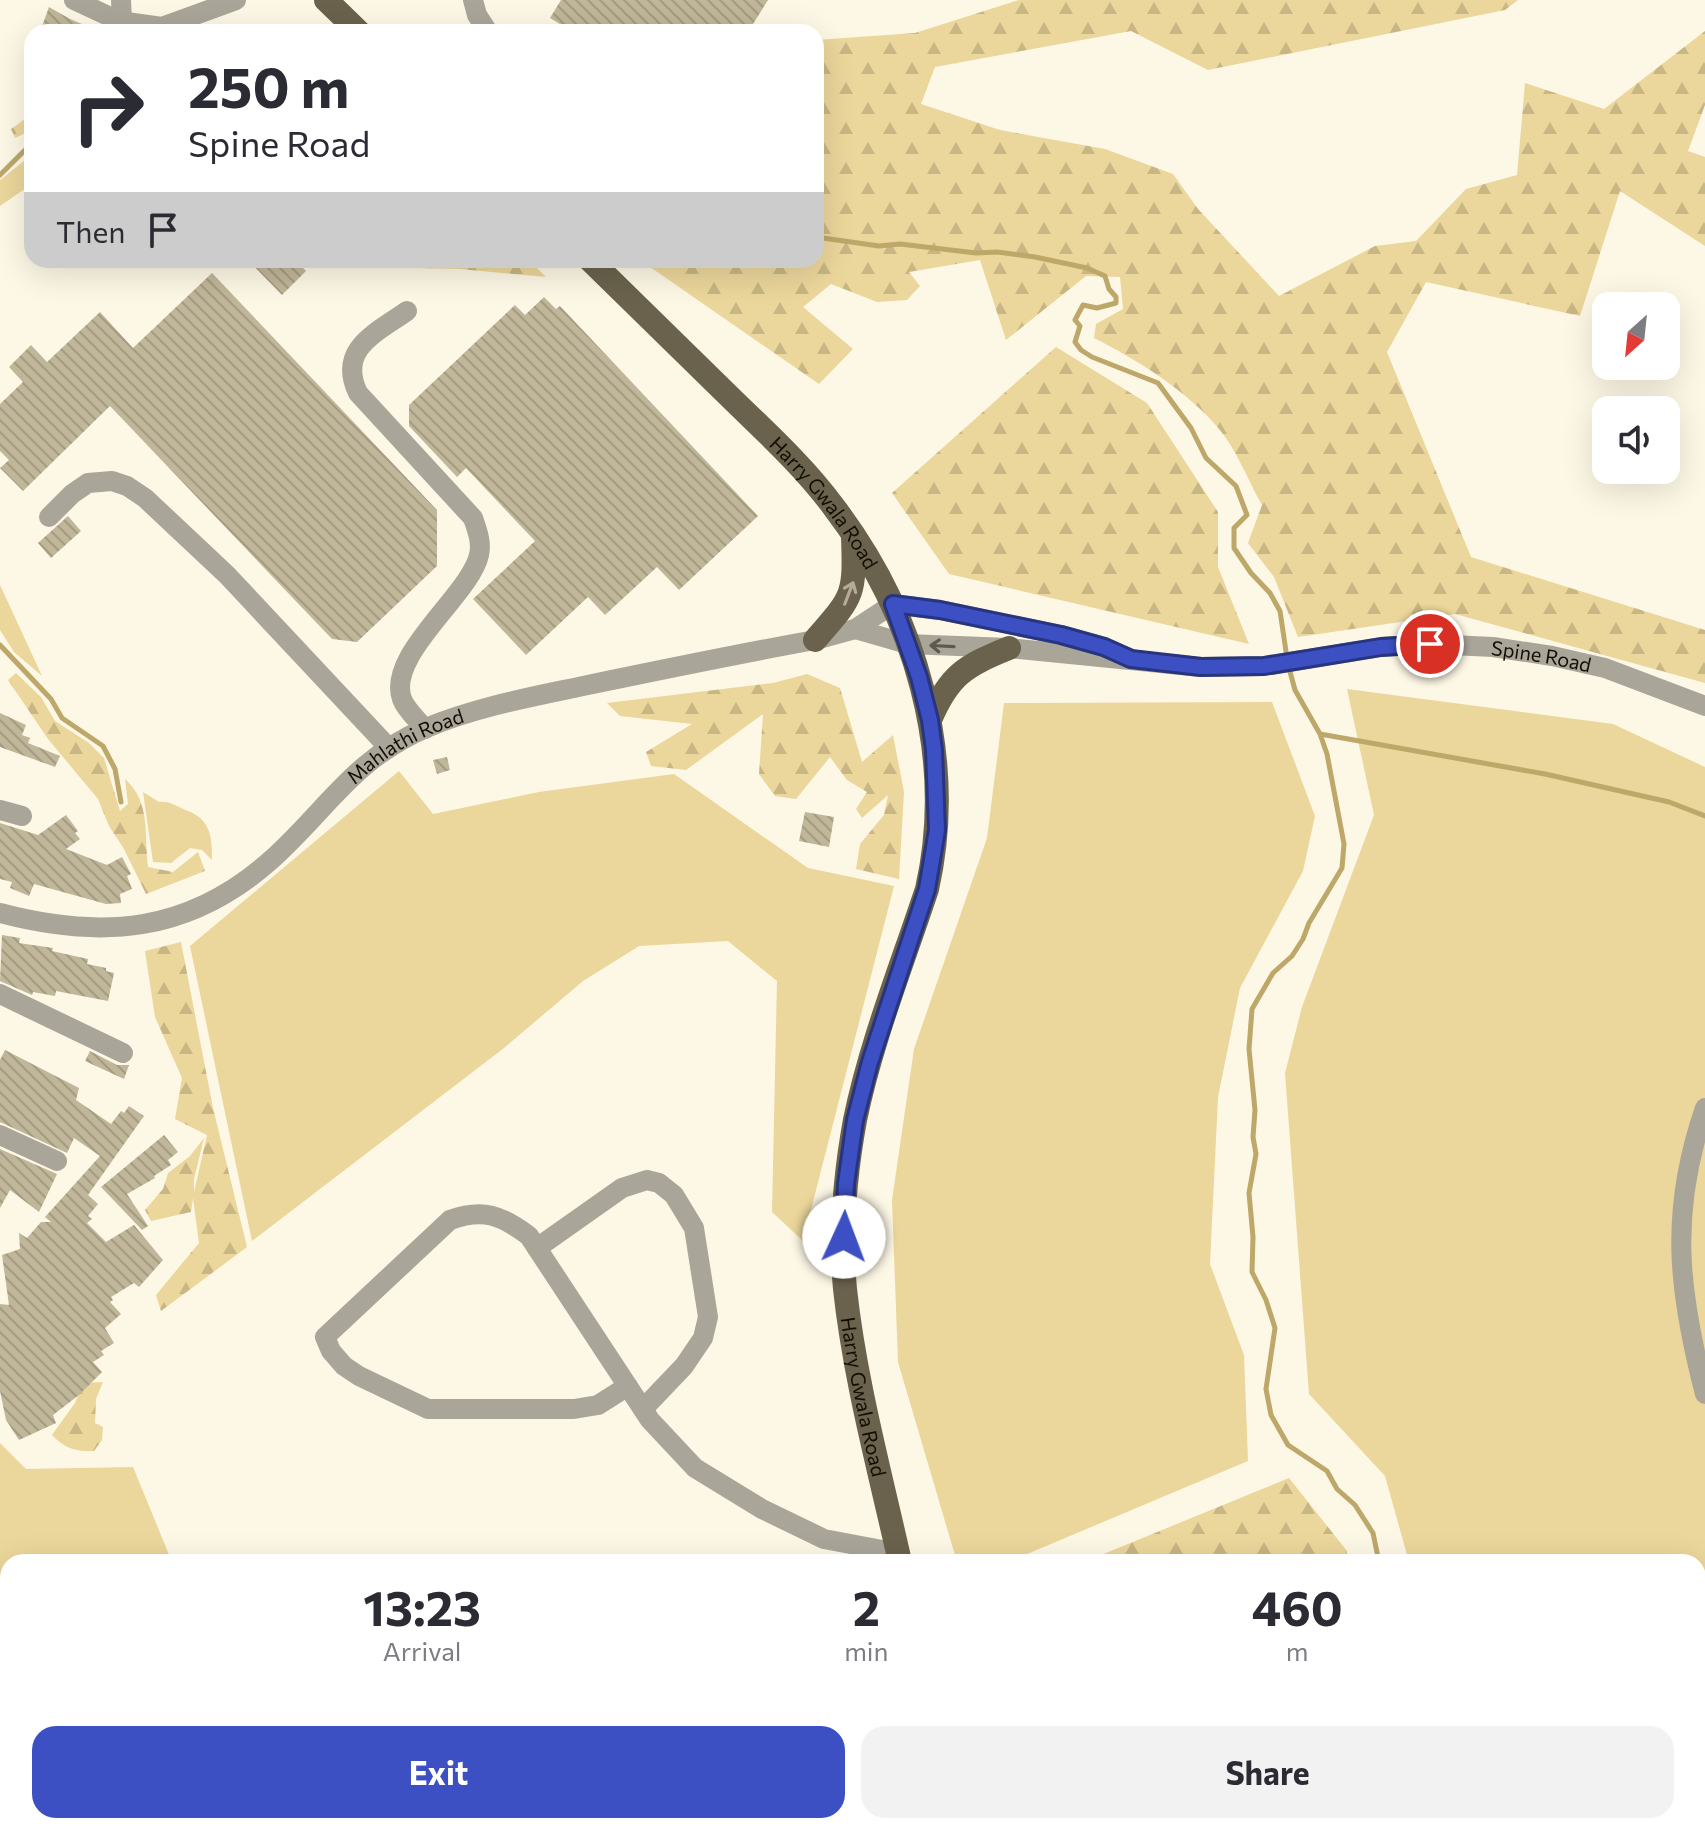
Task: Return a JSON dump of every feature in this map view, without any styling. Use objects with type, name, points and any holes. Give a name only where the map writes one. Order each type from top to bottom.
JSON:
[{"type":"main road","points":[[326,0],[351,24]]},
{"type":"main road","name":"Harry Gwala Road","points":[[598,268],[798,463],[834,506],[893,604],[922,687],[930,720],[937,830],[932,864],[927,889],[870,1062],[855,1120],[846,1184],[845,1286],[850,1324],[898,1554]]},
{"type":"main road","points":[[815,640],[843,608],[851,593],[854,579],[853,535]]},
{"type":"main road","points":[[930,720],[940,696],[961,671],[972,663],[1009,648]]},
{"type":"street","points":[[74,0],[122,22],[138,24]]},
{"type":"street","points":[[121,0],[122,22]]},
{"type":"street","points":[[170,24],[236,0]]},
{"type":"street","points":[[473,0],[483,24]]},
{"type":"street","points":[[407,311],[356,351],[350,366],[351,378],[358,393],[473,518],[480,552],[467,580],[433,622],[407,662],[400,684],[401,698],[425,729]]},
{"type":"street","points":[[49,517],[88,483],[112,481],[127,486],[145,498],[227,575],[389,748]]},
{"type":"street","name":"Mahlathi Road","points":[[0,913],[43,924],[91,929],[155,923],[188,913],[216,900],[270,860],[356,770],[389,748],[445,720],[510,702],[815,640],[855,629],[893,604]]},
{"type":"street","name":"Spine Road","points":[[893,604],[940,610],[1049,633],[1104,647],[1131,659]]},
{"type":"street","points":[[855,629],[907,644]]},
{"type":"street","name":"Spine Road","points":[[907,644],[1009,648],[1239,668],[1381,647],[1430,644],[1493,647],[1605,668],[1705,706]]},
{"type":"street","points":[[0,810],[22,816]]},
{"type":"street","points":[[0,994],[123,1053]]},
{"type":"street","points":[[1705,1108],[1686,1182],[1680,1257],[1689,1334],[1705,1394]]},
{"type":"street","points":[[0,1135],[57,1161]]},
{"type":"street","points":[[537,1248],[622,1188],[637,1182],[659,1183],[674,1195],[694,1228],[708,1317],[703,1338],[684,1366],[643,1409]]},
{"type":"street","points":[[628,1386],[598,1405],[574,1409],[428,1409],[344,1366],[325,1340],[328,1332],[450,1220],[472,1212],[501,1218],[529,1236],[628,1386],[643,1409],[695,1468],[762,1509],[824,1539],[883,1554]]},
{"type":"green space","points":[[1019,0],[1518,0],[1505,10],[1208,70],[1131,31],[935,67],[921,104],[1000,130],[1105,149],[1173,174],[1198,209],[1279,296],[1375,246],[1416,241],[1466,189],[1517,175],[1525,83],[1604,109],[1705,31],[1705,105],[1688,151],[1705,157],[1705,246],[1620,191],[1580,316],[1426,282],[1387,352],[1471,557],[1705,630],[1705,683],[1455,614],[1298,637],[1274,577],[1248,543],[1262,505],[1225,437],[1207,415],[1177,389],[1094,338],[1096,324],[1123,309],[1120,277],[1086,276],[1006,340],[980,260],[909,272],[920,286],[907,300],[877,302],[831,284],[803,307],[853,349],[819,384],[652,268],[824,268],[824,39],[915,33]]},
{"type":"green space","points":[[24,120],[24,134],[15,138],[11,129]]},
{"type":"green space","points":[[24,161],[24,190],[0,206],[0,180]]},
{"type":"green space","points":[[415,268],[537,268],[546,277]]},
{"type":"green space","points":[[1056,347],[1147,403],[1218,512],[1218,567],[1249,644],[949,574],[892,493]]},
{"type":"green space","points":[[0,585],[42,676],[14,652],[0,630]]},
{"type":"green space","points":[[16,673],[41,697],[55,721],[89,743],[104,758],[120,811],[128,804],[125,779],[133,788],[143,808],[148,867],[173,872],[198,852],[205,871],[146,894],[98,799],[48,739],[8,680]]},
{"type":"green space","points":[[807,674],[840,688],[862,762],[893,735],[904,792],[899,879],[856,869],[860,844],[884,815],[888,795],[862,818],[856,809],[867,792],[847,780],[830,757],[796,799],[775,796],[759,774],[763,714],[686,770],[651,766],[646,752],[692,724],[620,716],[607,703],[773,683]]},
{"type":"green space","points":[[1347,689],[1613,724],[1705,767],[1705,1554],[1407,1554],[1385,1476],[1309,1394],[1285,1073],[1302,1007],[1374,815]]},
{"type":"green space","points":[[1272,702],[1315,816],[1303,871],[1240,988],[1218,1097],[1210,1264],[1244,1355],[1248,1461],[1027,1554],[955,1554],[898,1362],[892,1200],[914,1049],[987,838],[1004,703]]},
{"type":"green space","points":[[399,771],[433,814],[539,792],[674,774],[808,868],[894,886],[803,1241],[772,1212],[777,981],[728,941],[639,946],[583,981],[504,1048],[252,1241],[190,946]]},
{"type":"green space","points":[[143,792],[159,802],[166,802],[199,817],[208,828],[212,860],[202,850],[190,848],[171,863],[153,862]]},
{"type":"green space","points":[[181,942],[213,1108],[247,1247],[161,1311],[156,1295],[199,1243],[193,1198],[191,1212],[151,1221],[145,1210],[163,1189],[168,1173],[190,1156],[204,1138],[194,1192],[207,1135],[175,1119],[182,1078],[155,1017],[145,951]]},
{"type":"green space","points":[[103,1382],[96,1399],[95,1423],[103,1427],[102,1440],[94,1451],[76,1450],[61,1443],[52,1435],[75,1403],[83,1383]]},
{"type":"green space","points":[[0,1443],[26,1469],[133,1467],[169,1554],[0,1554]]},
{"type":"green space","points":[[1289,1478],[1347,1551],[1347,1554],[1104,1554]]},
{"type":"building","points":[[561,0],[768,0],[753,24],[560,24],[550,18]]},
{"type":"building","points":[[49,7],[82,24],[43,24]]},
{"type":"building","points":[[256,268],[303,268],[306,271],[282,295]]},
{"type":"building","points":[[212,273],[437,510],[437,566],[357,642],[332,639],[110,406],[23,491],[0,468],[9,460],[0,451],[0,404],[23,382],[9,367],[31,345],[47,362],[100,312],[133,348]]},
{"type":"building","points":[[544,297],[556,309],[560,306],[758,516],[679,590],[657,567],[605,615],[588,597],[526,655],[473,599],[535,541],[466,468],[457,477],[409,426],[409,405],[515,305],[525,315]]},
{"type":"building","points":[[68,516],[81,531],[51,558],[38,543]]},
{"type":"building","points":[[0,713],[26,725],[22,735],[30,738],[28,743],[60,756],[55,767],[0,747]]},
{"type":"building","points":[[447,757],[450,770],[437,774],[433,760]]},
{"type":"building","points":[[805,812],[834,817],[829,847],[799,841]]},
{"type":"building","points":[[66,815],[80,839],[66,849],[107,865],[122,857],[131,874],[127,876],[132,889],[120,894],[121,903],[106,904],[34,884],[29,896],[10,888],[12,882],[0,879],[0,823],[38,835]]},
{"type":"building","points":[[2,935],[20,938],[19,943],[53,948],[52,951],[88,959],[87,964],[106,968],[106,971],[114,973],[108,1001],[56,991],[55,996],[33,992],[32,995],[0,981]]},
{"type":"building","points":[[5,1050],[79,1088],[76,1100],[111,1124],[129,1106],[144,1116],[88,1195],[98,1204],[88,1216],[92,1219],[87,1223],[106,1242],[134,1225],[163,1260],[139,1287],[134,1283],[111,1297],[113,1300],[110,1302],[121,1314],[105,1328],[114,1343],[101,1351],[104,1355],[93,1362],[102,1372],[53,1415],[56,1423],[19,1440],[6,1420],[0,1391],[0,1304],[9,1305],[2,1255],[20,1249],[19,1233],[27,1238],[41,1222],[51,1222],[45,1217],[100,1156],[74,1138],[67,1153],[0,1122],[0,1060]]},
{"type":"building","points":[[90,1051],[117,1065],[129,1065],[124,1079],[85,1061]]},
{"type":"building","points":[[164,1135],[178,1152],[168,1160],[171,1165],[127,1194],[148,1226],[142,1230],[101,1187]]},
{"type":"building","points":[[0,1149],[57,1174],[39,1212],[10,1190],[0,1208]]},
{"type":"waterway","points":[[0,175],[24,151]]},
{"type":"waterway","points":[[824,238],[879,246],[900,244],[1035,257],[1087,268],[1105,276],[1116,303],[1097,308],[1083,305],[1075,320],[1080,326],[1075,342],[1092,357],[1158,383],[1191,428],[1206,458],[1236,486],[1247,515],[1234,528],[1234,548],[1270,593],[1280,611],[1287,658]]},
{"type":"waterway","points":[[0,645],[51,699],[62,718],[103,746],[115,769],[121,802]]},
{"type":"waterway","points":[[1289,668],[1295,690],[1320,734],[1327,754],[1344,844],[1342,868],[1309,923],[1303,939],[1292,956],[1273,973],[1252,1009],[1249,1049],[1256,1154],[1249,1193],[1252,1272],[1275,1328],[1266,1389],[1271,1415],[1288,1445],[1327,1471],[1337,1489],[1355,1505],[1373,1533],[1377,1554]]},
{"type":"waterway","points":[[1320,734],[1545,774],[1669,802],[1705,816]]},
{"type":"route","points":[[844,1237],[846,1184],[855,1120],[870,1062],[927,889],[937,830],[930,720],[919,677],[893,604],[940,610],[1061,635],[1104,647],[1131,659],[1201,667],[1264,666],[1381,647],[1430,644]]}]
